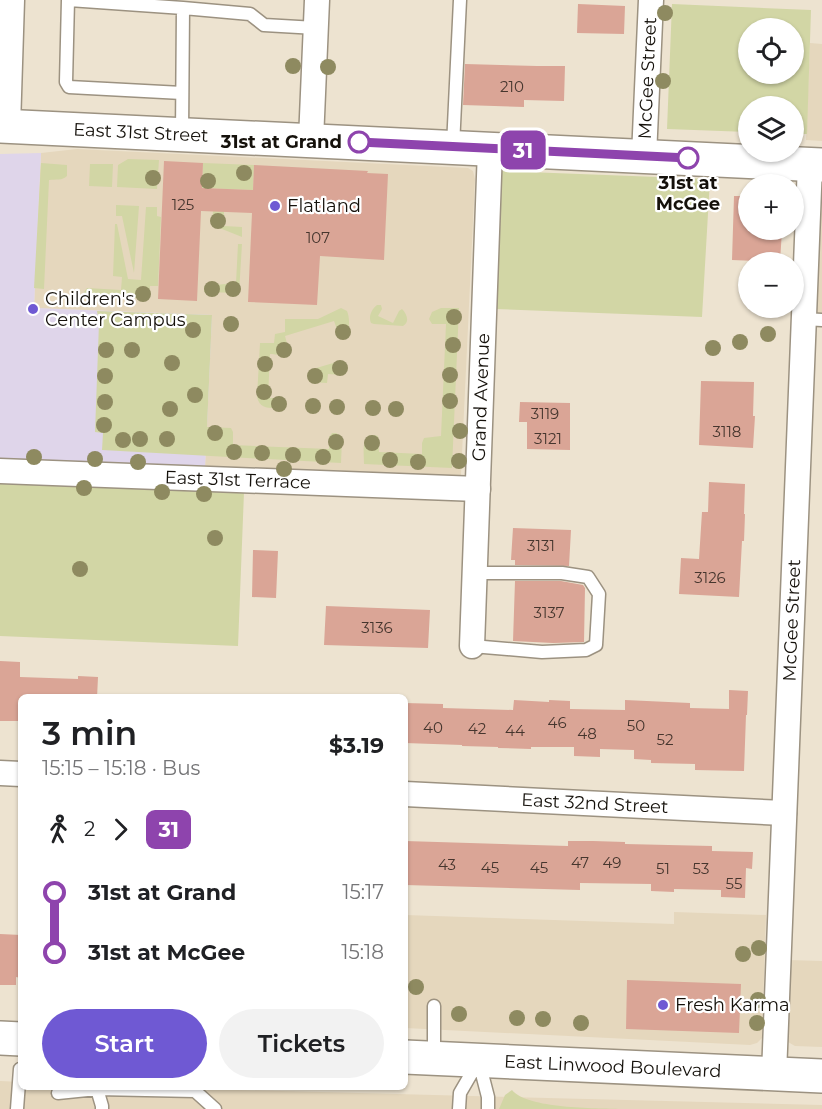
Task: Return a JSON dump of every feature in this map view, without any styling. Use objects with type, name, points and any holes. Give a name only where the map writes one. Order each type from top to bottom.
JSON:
[{"type":"main road","name":"East 31st Street","points":[[4,126],[816,165]]},
{"type":"main road","points":[[0,1038],[18,1052]]},
{"type":"main road","name":"East Linwood Boulevard","points":[[419,1058],[822,1076]]},
{"type":"street","points":[[4,126],[12,0]]},
{"type":"street","points":[[311,140],[318,0]]},
{"type":"street","name":"McGee Street","points":[[644,156],[651,0]]},
{"type":"street","name":"Grand Avenue","points":[[472,646],[490,149]]},
{"type":"street","name":"McGee Street","points":[[774,1074],[784,813],[813,320],[816,165]]},
{"type":"street","name":"East 31st Terrace","points":[[0,471],[478,489]]},
{"type":"street","points":[[0,773],[18,774]]},
{"type":"street","name":"East 32nd Street","points":[[408,794],[784,813]]},
{"type":"lane","points":[[182,93],[69,87],[66,82],[69,0],[250,14],[264,26],[316,28]]},
{"type":"lane","points":[[453,147],[460,0]]},
{"type":"lane","points":[[182,135],[183,8]]},
{"type":"lane","points":[[472,646],[542,652],[586,650],[596,645],[599,594],[588,577],[562,573],[475,573]]},
{"type":"lane","points":[[419,1058],[434,1006]]},
{"type":"lane","points":[[459,1109],[460,1093],[478,1061]]},
{"type":"lane","points":[[478,1061],[489,1097],[488,1109]]},
{"type":"lane","points":[[17,1109],[18,1090]]},
{"type":"lane","points":[[58,1093],[87,1090]]},
{"type":"lane","points":[[97,1090],[102,1109]]},
{"type":"lane","points":[[146,1090],[195,1091],[214,1109]]},
{"type":"shaded area","points":[[810,43],[822,44],[822,141],[806,140]]},
{"type":"shaded area","points":[[77,149],[468,168],[473,171],[475,179],[461,475],[458,478],[205,468],[212,315],[34,308],[41,153]]},
{"type":"shaded area","name":"Children's Center Campus","points":[[41,153],[34,308],[212,315],[205,468],[0,458],[0,154]]},
{"type":"shaded area","points":[[822,186],[822,316],[812,315],[819,188]]},
{"type":"shaded area","points":[[674,912],[766,915],[762,1038],[757,1043],[750,1045],[408,1028],[408,915],[674,924]]},
{"type":"shaded area","points":[[788,960],[822,961],[822,1047],[795,1046],[788,1042],[785,1035]]},
{"type":"shaded area","points":[[0,1081],[18,1082],[18,1090],[241,1090],[822,1105],[822,1109],[0,1109]]},
{"type":"green space","points":[[672,4],[811,10],[807,134],[804,134],[804,96],[738,96],[738,132],[667,129]]},
{"type":"green space","points":[[128,159],[159,160],[157,189],[117,187],[118,165]]},
{"type":"green space","points":[[41,163],[67,165],[65,178],[49,180],[44,289],[34,288]]},
{"type":"green space","points":[[203,163],[254,165],[253,190],[202,188]]},
{"type":"green space","points":[[90,164],[113,164],[112,187],[89,186]]},
{"type":"green space","points":[[500,171],[710,179],[702,317],[495,309]]},
{"type":"green space","points":[[116,205],[139,206],[134,273],[122,216],[116,216]]},
{"type":"green space","points":[[146,207],[157,207],[157,216],[161,217],[158,286],[150,286],[149,299],[85,294],[87,288],[121,290],[122,277],[113,276],[115,224],[117,224],[128,279],[141,280]]},
{"type":"green space","points":[[213,211],[224,211],[224,226],[242,227],[242,237],[212,225]]},
{"type":"green space","points":[[238,244],[242,244],[239,293],[204,292],[204,286],[236,283]]},
{"type":"green space","points":[[377,305],[381,305],[382,309],[378,316],[393,323],[402,309],[406,322],[403,326],[371,323],[371,313]]},
{"type":"green space","points":[[341,308],[347,311],[349,317],[349,328],[345,337],[340,337],[334,321],[285,336],[289,351],[283,355],[270,354],[268,398],[283,398],[286,404],[281,408],[263,406],[257,397],[260,343],[274,343],[275,334],[285,332],[285,319],[318,319]]},
{"type":"green space","points":[[441,308],[459,308],[452,468],[364,464],[364,443],[368,436],[378,436],[379,452],[422,454],[424,438],[441,436],[446,324],[432,324],[429,319],[432,312]]},
{"type":"green space","points":[[97,311],[212,315],[207,427],[231,428],[233,445],[329,449],[329,437],[332,433],[336,433],[342,439],[341,463],[102,450],[103,433],[95,432],[99,323]]},
{"type":"green space","points":[[343,361],[346,367],[342,375],[328,374],[327,383],[310,382],[309,373],[313,369]]},
{"type":"green space","points":[[0,482],[244,492],[238,646],[0,636]]},
{"type":"green space","points":[[512,1090],[532,1101],[546,1104],[621,1109],[499,1109],[505,1095]]},
{"type":"building","points":[[578,4],[625,6],[624,34],[577,33]]},
{"type":"building","points":[[465,64],[565,66],[564,101],[524,100],[524,107],[463,105]]},
{"type":"building","points":[[164,161],[203,163],[202,188],[253,190],[254,165],[388,174],[384,260],[320,256],[317,305],[248,302],[252,213],[201,211],[197,301],[158,299]]},
{"type":"building","points":[[734,196],[738,196],[738,240],[781,240],[781,252],[738,252],[738,260],[732,260]]},
{"type":"building","points":[[701,381],[754,382],[753,448],[699,445]]},
{"type":"building","points":[[520,402],[570,403],[570,450],[527,449],[527,422],[519,422]]},
{"type":"building","points":[[709,482],[745,484],[744,541],[742,541],[739,597],[679,594],[681,558],[699,559],[702,512],[708,512]]},
{"type":"building","points":[[513,528],[571,530],[569,566],[515,565],[515,560],[511,560]]},
{"type":"building","points":[[253,550],[278,551],[276,598],[252,597]]},
{"type":"building","points":[[515,581],[561,581],[583,585],[585,588],[584,642],[513,641]]},
{"type":"building","points":[[326,606],[430,610],[428,648],[324,645]]},
{"type":"building","points":[[0,661],[20,662],[20,677],[78,679],[78,676],[98,677],[97,694],[18,694],[18,721],[0,721]]},
{"type":"building","points":[[729,690],[748,691],[744,771],[695,770],[695,764],[651,763],[651,760],[634,759],[634,750],[600,749],[600,757],[574,756],[574,747],[531,747],[531,749],[408,743],[408,703],[443,704],[443,708],[513,710],[514,700],[549,702],[549,700],[570,701],[570,709],[625,710],[625,700],[690,703],[690,708],[729,709]]},
{"type":"building","points":[[408,841],[568,846],[568,841],[625,842],[625,844],[712,846],[712,851],[753,852],[752,869],[746,868],[745,898],[721,897],[721,890],[651,891],[651,884],[580,883],[580,890],[408,885]]},
{"type":"building","points":[[0,934],[18,935],[16,985],[0,985]]},
{"type":"building","points":[[627,980],[741,984],[739,1033],[626,1029]]},
{"type":"bus line","name":"31","points":[[359,142],[688,158]]},
{"type":"place","name":"31st at Grand","points":[[359,142]]},
{"type":"place","name":"31st at McGee","points":[[688,158]]},
{"type":"place","name":"Flatland","points":[[275,206]]},
{"type":"place","name":"Children's Center Campus","points":[[33,309]]},
{"type":"place","name":"Fresh Karma","points":[[663,1005]]}]
